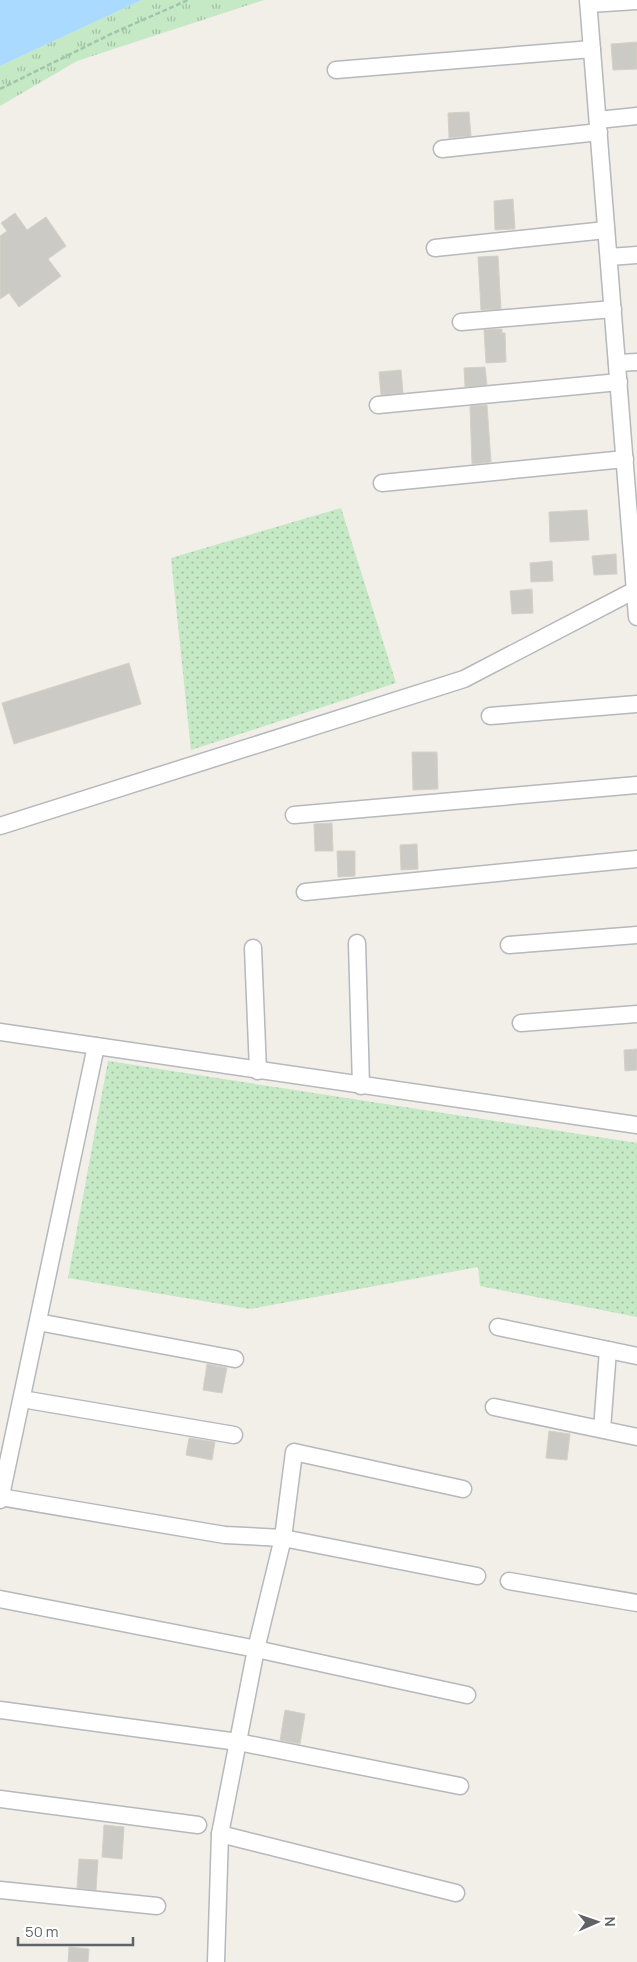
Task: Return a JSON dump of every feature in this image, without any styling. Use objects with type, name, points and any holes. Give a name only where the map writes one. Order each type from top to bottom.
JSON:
[{"type":"street","points":[[0,826],[464,679],[636,600],[624,460],[630,439],[618,382],[588,2],[637,0]]},
{"type":"street","points":[[336,70],[592,49]]},
{"type":"street","points":[[442,149],[598,126],[637,116]]},
{"type":"street","points":[[435,248],[606,230]]},
{"type":"street","points":[[609,257],[637,255]]},
{"type":"street","points":[[461,322],[613,309]]},
{"type":"street","points":[[617,363],[637,362]]},
{"type":"street","points":[[378,405],[618,382]]},
{"type":"street","points":[[382,483],[624,460]]},
{"type":"street","points":[[490,716],[637,704]]},
{"type":"street","points":[[294,815],[637,785]]},
{"type":"street","points":[[305,892],[637,859]]},
{"type":"street","points":[[509,946],[637,935]]},
{"type":"street","points":[[357,943],[361,1086]]},
{"type":"street","points":[[253,948],[258,1071]]},
{"type":"street","points":[[521,1023],[637,1014]]},
{"type":"street","points":[[0,1032],[637,1125]]},
{"type":"street","points":[[96,1046],[22,1399],[7,1430],[0,1499],[225,1535],[283,1538],[477,1576]]},
{"type":"street","points":[[38,1322],[235,1359]]},
{"type":"street","points":[[498,1327],[637,1356]]},
{"type":"street","points":[[602,1429],[608,1350]]},
{"type":"street","points":[[22,1399],[234,1435]]},
{"type":"street","points":[[494,1407],[637,1437]]},
{"type":"street","points":[[216,1962],[220,1834],[256,1649],[283,1538],[294,1452],[463,1489]]},
{"type":"street","points":[[509,1581],[637,1603]]},
{"type":"street","points":[[0,1599],[256,1649],[466,1695]]},
{"type":"street","points":[[0,1710],[238,1742],[460,1786]]},
{"type":"street","points":[[0,1799],[198,1825]]},
{"type":"street","points":[[220,1834],[456,1893]]},
{"type":"street","points":[[0,1890],[157,1906]]},
{"type":"path","points":[[0,89],[111,34],[188,0]]},
{"type":"green space","points":[[142,0],[264,0],[77,61],[0,106],[0,66]]},
{"type":"green space","points":[[341,508],[396,683],[191,750],[171,558]]},
{"type":"green space","points":[[108,1061],[637,1143],[637,1317],[480,1286],[478,1267],[250,1309],[68,1278]]},
{"type":"water","points":[[0,0],[142,0],[0,66]]},
{"type":"building","points":[[637,42],[637,69],[613,70],[611,44]]},
{"type":"building","points":[[469,112],[471,136],[449,138],[448,113]]},
{"type":"building","points":[[513,199],[515,229],[495,230],[494,201]]},
{"type":"building","points":[[15,213],[27,230],[46,217],[66,246],[48,259],[61,276],[19,307],[9,293],[0,299],[0,236],[7,231],[1,223]]},
{"type":"building","points":[[498,256],[501,309],[481,310],[478,257]]},
{"type":"building","points":[[502,329],[502,333],[505,333],[506,362],[486,363],[484,330]]},
{"type":"building","points":[[485,367],[487,385],[465,387],[464,368]]},
{"type":"building","points":[[401,370],[403,393],[381,395],[379,372]]},
{"type":"building","points":[[487,405],[491,462],[472,464],[470,406]]},
{"type":"building","points":[[587,510],[589,540],[550,542],[549,512]]},
{"type":"building","points":[[616,554],[617,574],[594,575],[592,556]]},
{"type":"building","points":[[552,561],[553,581],[531,582],[530,563]]},
{"type":"building","points":[[532,589],[533,613],[512,614],[510,591]]},
{"type":"building","points":[[129,663],[141,704],[14,744],[2,703]]},
{"type":"building","points":[[412,752],[437,752],[438,789],[413,790]]},
{"type":"building","points":[[332,823],[333,851],[315,851],[314,824]]},
{"type":"building","points":[[417,844],[418,869],[401,870],[400,845]]},
{"type":"building","points":[[337,851],[355,851],[355,876],[338,877]]},
{"type":"building","points":[[637,1049],[637,1070],[625,1071],[624,1050]]},
{"type":"building","points":[[207,1364],[227,1368],[222,1393],[203,1390]]},
{"type":"building","points":[[549,1431],[570,1434],[567,1460],[546,1458]]},
{"type":"building","points":[[189,1438],[215,1442],[212,1460],[186,1455]]},
{"type":"building","points":[[285,1710],[305,1714],[300,1744],[280,1740]]},
{"type":"building","points":[[104,1825],[124,1827],[122,1859],[102,1857]]},
{"type":"building","points":[[79,1859],[98,1860],[96,1890],[77,1888]]},
{"type":"building","points":[[69,1947],[89,1949],[88,1962],[68,1962]]}]
